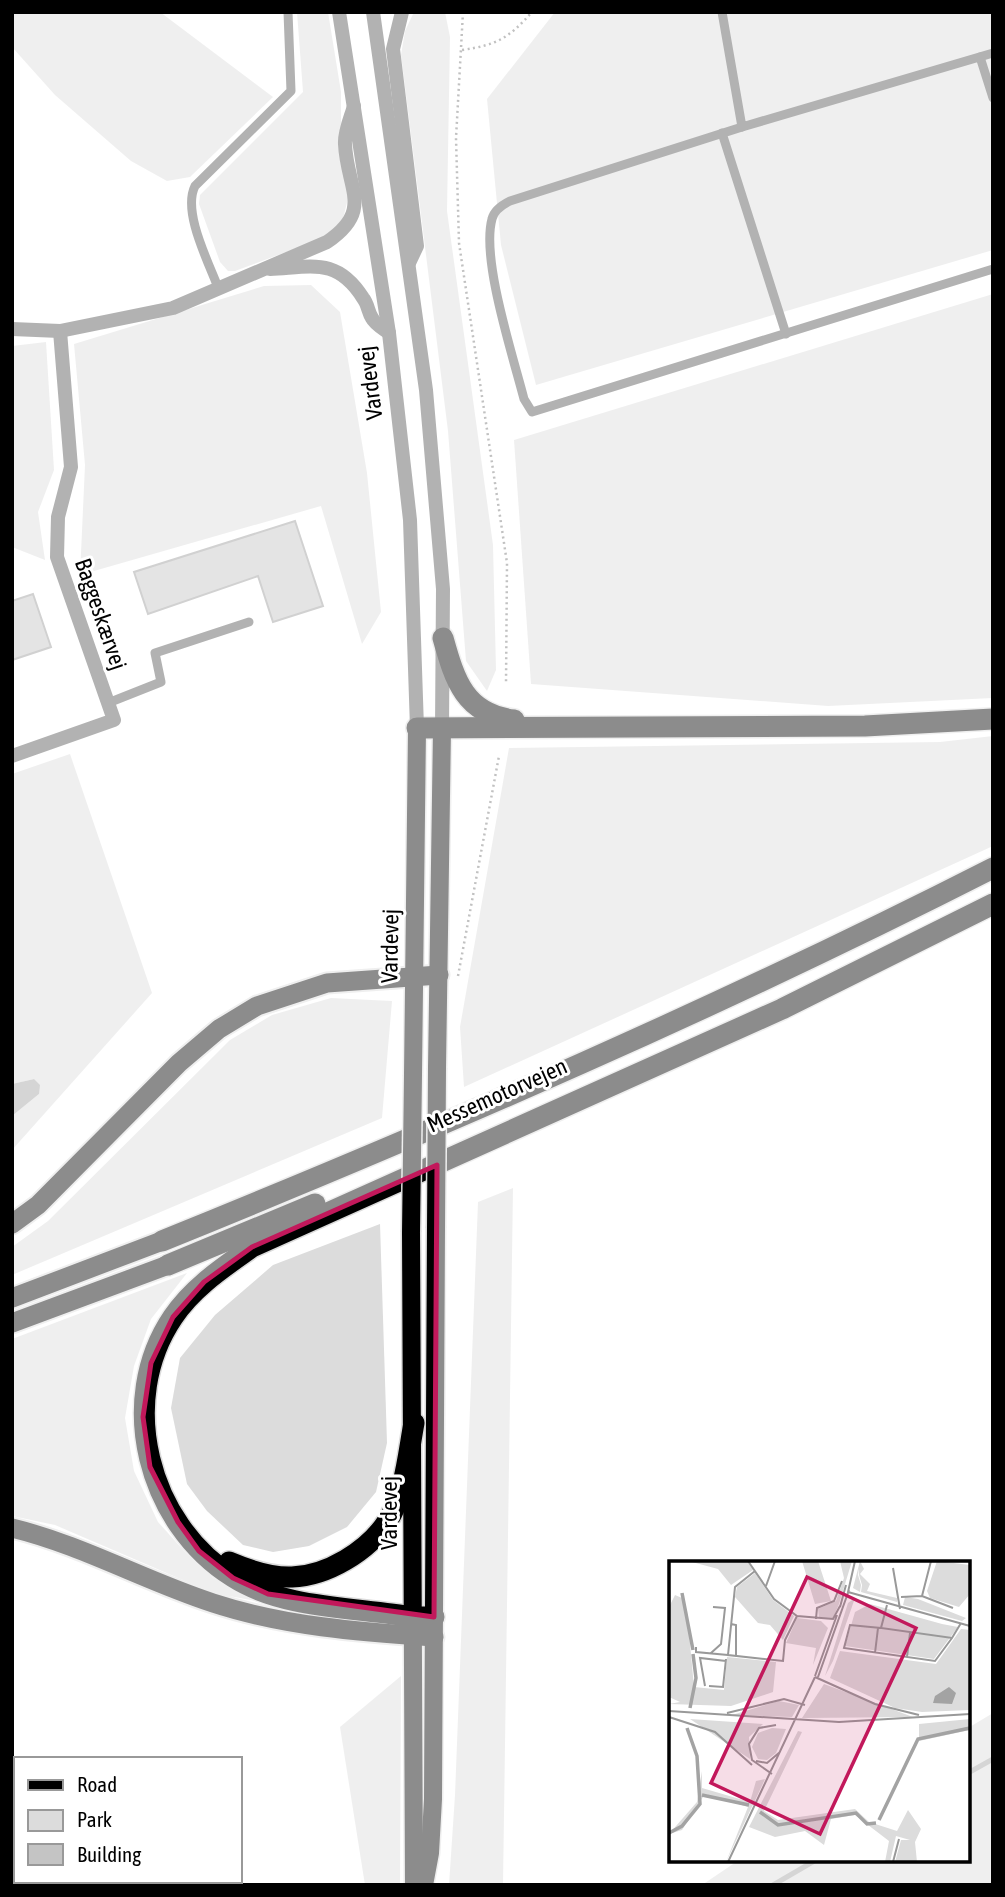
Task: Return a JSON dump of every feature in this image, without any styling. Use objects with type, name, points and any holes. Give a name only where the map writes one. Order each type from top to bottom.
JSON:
[{"type":"highway","points":[[443,638],[458,682],[477,707],[497,718],[565,727]]},
{"type":"highway","points":[[417,728],[865,726],[993,719]]},
{"type":"highway","name":"Messemotorvejen","points":[[12,1298],[162,1241],[539,1082],[759,983],[993,868]]},
{"type":"highway","name":"Messemotorvejen","points":[[12,1323],[168,1265],[507,1120],[748,1010],[993,891]]},
{"type":"highway","points":[[423,1627],[268,1594],[233,1578],[208,1558],[178,1522],[150,1467],[143,1417],[151,1363],[173,1317],[204,1282],[252,1247],[782,1009],[993,904]]},
{"type":"highway","points":[[12,1224],[38,1205],[180,1063],[228,1023],[257,1006],[314,986],[449,975]]},
{"type":"highway","points":[[178,1522],[230,1563],[264,1575],[293,1577],[330,1567],[361,1550],[387,1522],[402,1486],[414,1423]]},
{"type":"highway","points":[[12,1528],[45,1536],[212,1603],[285,1621],[423,1627]]},
{"type":"main road","name":"Vardevej","points":[[417,728],[411,1233],[414,1423],[433,1799],[430,1853],[424,1885]]},
{"type":"main road","name":"Vardevej","points":[[414,1885],[436,1228],[437,1068],[449,975],[442,728]]},
{"type":"street","name":"Vardevej","points":[[339,12],[389,333],[410,520],[417,728]]},
{"type":"street","name":"Vardevej","points":[[373,12],[426,390],[443,589],[442,728]]},
{"type":"street","points":[[402,12],[393,49],[417,246],[408,264]]},
{"type":"street","points":[[270,269],[280,260],[327,242],[346,229],[353,216],[355,202],[345,141],[354,105]]},
{"type":"street","points":[[12,329],[60,331],[173,308],[270,269],[312,266],[328,267],[352,280],[367,303],[372,319],[389,333]]},
{"type":"street","name":"Baggeskærvej","points":[[12,755],[114,720],[57,556],[58,517],[71,467],[60,331]]},
{"type":"lane","points":[[219,290],[191,211],[190,197],[195,186],[291,91],[288,12]]},
{"type":"lane","points":[[722,12],[742,127]]},
{"type":"lane","points":[[993,53],[722,133],[510,201],[495,212],[491,230],[493,273],[524,399],[532,412],[993,270]]},
{"type":"lane","points":[[980,57],[993,98]]},
{"type":"lane","points":[[722,133],[786,334]]},
{"type":"lane","points":[[108,704],[162,682],[155,653],[249,622]]},
{"type":"path","points":[[463,12],[456,138],[458,243],[507,563],[506,684]]},
{"type":"path","points":[[462,50],[495,45],[532,12]]},
{"type":"path","points":[[449,975],[499,756]]},
{"type":"highlighted area","points":[[437,1165],[436,1228],[434,1617],[268,1594],[233,1578],[199,1551],[178,1522],[150,1467],[143,1417],[151,1363],[173,1317],[204,1282],[252,1247]]},
{"type":"green space","points":[[12,12],[160,12],[273,97],[190,177],[167,181],[131,161],[55,95],[12,47]]},
{"type":"green space","points":[[297,12],[328,12],[341,92],[341,133],[349,194],[343,219],[324,238],[235,271],[228,271],[220,262],[199,204],[200,195],[303,92]]},
{"type":"green space","points":[[414,12],[445,12],[450,37],[447,211],[493,545],[496,670],[487,691],[466,661],[448,431],[401,55],[405,31]]},
{"type":"green space","points":[[555,12],[993,12],[993,250],[536,385],[501,245],[487,99]]},
{"type":"green space","points":[[311,285],[340,312],[367,473],[381,612],[362,644],[321,506],[80,575],[85,465],[74,344],[264,286]]},
{"type":"green space","points":[[993,294],[993,698],[828,706],[531,684],[514,440]]},
{"type":"green space","points":[[46,342],[54,470],[38,512],[45,560],[12,547],[12,346]]},
{"type":"green space","points":[[993,736],[993,846],[464,1087],[460,1027],[509,748],[940,742]]},
{"type":"green space","points":[[70,754],[152,993],[12,1150],[12,1116],[39,1094],[34,1079],[12,1084],[12,774]]},
{"type":"green space","points":[[331,998],[392,1001],[382,1118],[12,1275],[12,1247],[48,1221],[230,1040],[272,1015]]},
{"type":"green space","points":[[513,1188],[503,1885],[449,1885],[455,1795],[478,1202]]},
{"type":"green space","points":[[380,1224],[387,1443],[376,1492],[347,1527],[309,1546],[273,1552],[243,1545],[207,1511],[187,1484],[171,1408],[180,1358],[215,1315],[273,1265]]},
{"type":"green space","points":[[187,1273],[151,1319],[134,1366],[125,1418],[134,1471],[158,1522],[186,1553],[213,1578],[256,1601],[213,1593],[55,1525],[12,1516],[12,1339]]},
{"type":"green space","points":[[401,1676],[400,1885],[365,1885],[340,1727]]},
{"type":"green space","points":[[993,1713],[993,1885],[702,1885],[736,1862],[970,1862],[970,1727]]},
{"type":"shaded area","points":[[34,1079],[40,1085],[39,1094],[12,1116],[12,1084]]},
{"type":"building","points":[[295,521],[323,606],[273,622],[258,576],[148,614],[134,572]]},
{"type":"building","points":[[33,594],[51,647],[12,660],[12,601]]},
{"type":"waterway","points":[[970,1772],[993,1759]]},
{"type":"waterway","points":[[773,1885],[813,1862]]}]
